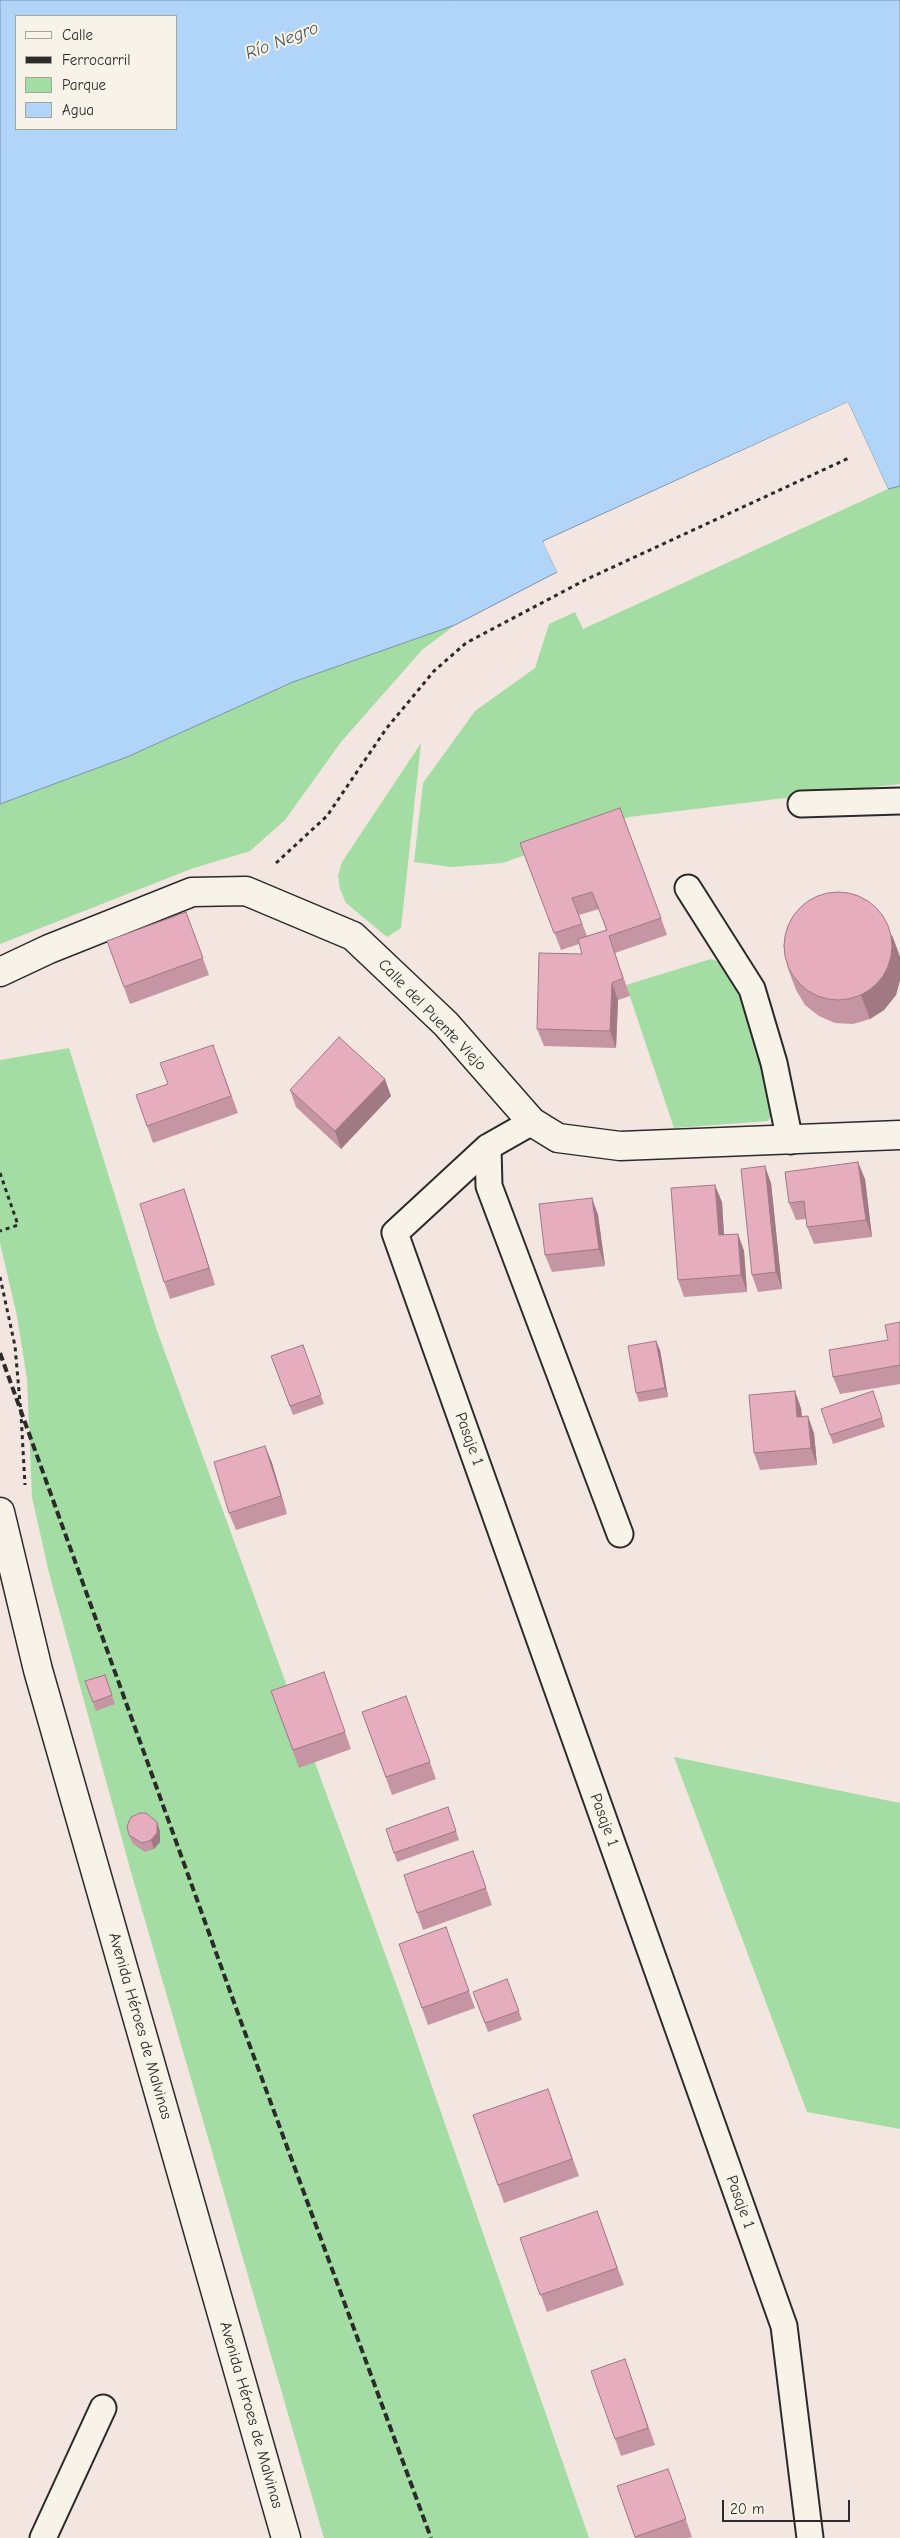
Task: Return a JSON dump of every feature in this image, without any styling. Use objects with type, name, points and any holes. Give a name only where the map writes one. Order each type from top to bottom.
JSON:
[{"type":"main road","name":"Calle del Puente Viejo","points":[[0,972],[49,948],[192,892],[246,891],[353,936],[446,1024],[532,1122],[558,1138],[620,1146],[790,1141],[900,1134]]},
{"type":"main road","name":"Avenida Héroes de Malvinas","points":[[0,1512],[38,1670],[286,2538]]},
{"type":"lane","points":[[801,804],[900,801]]},
{"type":"lane","points":[[688,888],[752,989],[774,1063],[790,1141]]},
{"type":"lane","points":[[532,1122],[488,1147],[490,1186],[620,1534]]},
{"type":"lane","name":"Pasaje 1","points":[[488,1147],[395,1232],[784,2326],[810,2538]]},
{"type":"lane","points":[[43,2538],[103,2408]]},
{"type":"path","points":[[246,891],[327,816],[386,730],[434,671],[466,643],[585,580],[849,458]]},
{"type":"path","points":[[0,1173],[18,1226],[0,1231]]},
{"type":"green space","points":[[900,486],[900,784],[629,817],[503,863],[451,867],[414,862],[423,783],[475,711],[535,668],[549,624],[575,612],[583,629],[888,489]]},
{"type":"green space","points":[[455,625],[422,650],[341,742],[285,820],[250,851],[191,869],[0,944],[0,804],[127,757],[293,682]]},
{"type":"green space","points":[[421,743],[401,928],[387,937],[346,903],[340,889],[338,876],[342,862]]},
{"type":"green space","points":[[711,959],[722,963],[743,996],[763,1056],[773,1112],[768,1121],[674,1128],[626,985]]},
{"type":"green space","points":[[69,1048],[156,1328],[403,2003],[589,2538],[324,2538],[131,1872],[49,1573],[32,1497],[27,1379],[17,1316],[0,1243],[0,1060]]},
{"type":"green space","points":[[674,1757],[900,1803],[900,2129],[807,2112]]},
{"type":"water","name":"Río Negro","points":[[0,0],[900,0],[900,486],[888,489],[848,402],[543,541],[557,572],[455,625],[293,682],[127,757],[0,804]]},
{"type":"pier","points":[[848,402],[888,489],[886,490],[847,405],[546,543],[559,571],[558,574],[543,542]]},
{"type":"building","points":[[620,808],[661,918],[609,936],[623,978],[612,983],[610,1031],[537,1029],[539,953],[582,954],[578,939],[607,930],[592,892],[572,898],[582,924],[554,933],[520,843]]},
{"type":"building","points":[[838,892],[859,896],[876,908],[888,925],[892,946],[888,967],[876,984],[859,996],[838,1000],[817,996],[800,984],[788,967],[784,946],[788,925],[800,908],[817,896]]},
{"type":"building","points":[[186,912],[203,958],[124,987],[107,941]]},
{"type":"building","points":[[339,1037],[385,1079],[335,1131],[290,1090]]},
{"type":"building","points":[[213,1045],[231,1096],[147,1126],[136,1095],[168,1084],[160,1063]]},
{"type":"building","points":[[858,1162],[866,1220],[807,1227],[804,1201],[789,1203],[785,1172]]},
{"type":"building","points":[[765,1166],[776,1272],[752,1275],[741,1169]]},
{"type":"building","points":[[715,1185],[719,1235],[738,1234],[741,1275],[678,1280],[671,1188]]},
{"type":"building","points":[[184,1189],[209,1268],[164,1282],[140,1204]]},
{"type":"building","points":[[592,1198],[599,1249],[545,1255],[539,1204]]},
{"type":"building","points":[[900,1322],[900,1365],[833,1377],[829,1350],[888,1340],[885,1325]]},
{"type":"building","points":[[656,1341],[665,1388],[636,1393],[628,1346]]},
{"type":"building","points":[[303,1345],[321,1395],[290,1406],[271,1356]]},
{"type":"building","points":[[795,1391],[797,1417],[808,1416],[811,1448],[754,1453],[749,1395]]},
{"type":"building","points":[[873,1391],[882,1418],[830,1435],[821,1409]]},
{"type":"building","points":[[265,1446],[281,1496],[229,1513],[214,1462]]},
{"type":"building","points":[[324,1672],[345,1732],[293,1750],[271,1691]]},
{"type":"building","points":[[105,1675],[112,1695],[93,1702],[85,1681]]},
{"type":"building","points":[[406,1696],[430,1762],[386,1777],[362,1712]]},
{"type":"building","points":[[448,1807],[456,1831],[394,1853],[386,1829]]},
{"type":"building","points":[[140,1813],[146,1813],[157,1822],[157,1833],[151,1840],[142,1843],[129,1835],[127,1826],[131,1817]]},
{"type":"building","points":[[473,1851],[486,1888],[417,1913],[404,1875]]},
{"type":"building","points":[[446,1927],[469,1991],[422,2008],[399,1944]]},
{"type":"building","points":[[507,1979],[519,2011],[485,2023],[473,1992]]},
{"type":"building","points":[[548,2089],[572,2159],[498,2185],[473,2115]]},
{"type":"building","points":[[597,2211],[617,2268],[540,2295],[520,2238]]},
{"type":"building","points":[[625,2359],[648,2428],[615,2439],[591,2371]]},
{"type":"building","points":[[668,2469],[686,2519],[635,2537],[617,2486]]},
{"type":"railway","points":[[0,1353],[240,2019],[431,2538]]}]
